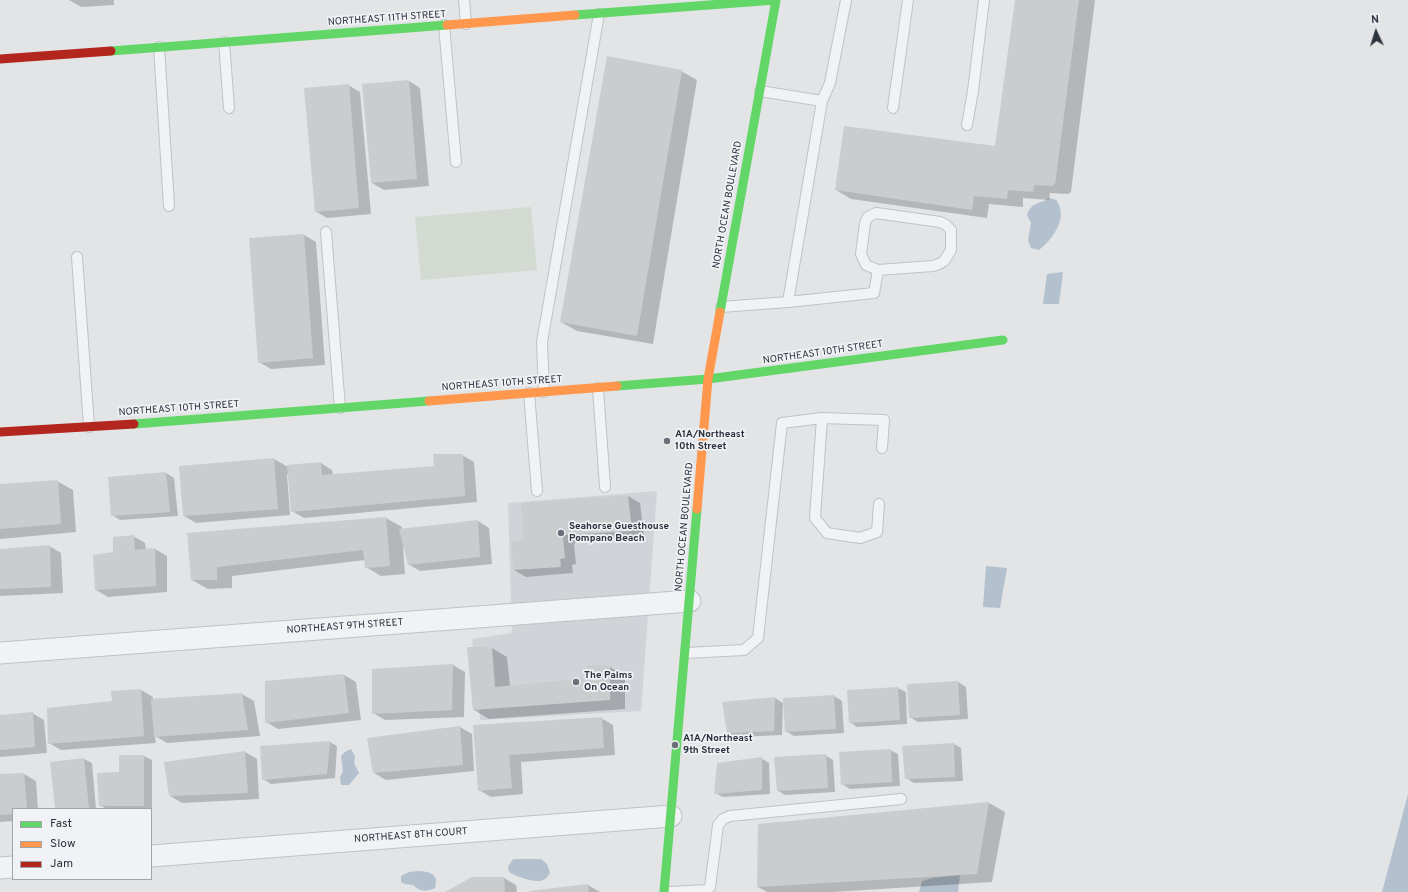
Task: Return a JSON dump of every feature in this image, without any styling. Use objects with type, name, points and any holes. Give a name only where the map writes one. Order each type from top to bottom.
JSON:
[{"type":"street","name":"NORTHEAST 11TH STREET","points":[[0,59],[776,0]]},
{"type":"street","name":"NORTH OCEAN BOULEVARD","points":[[664,892],[686,653],[708,379],[776,0]]},
{"type":"street","name":"NORTHEAST 10TH STREET","points":[[0,432],[89,427],[708,379],[1003,340]]},
{"type":"street","name":"NORTHEAST 9TH STREET","points":[[0,653],[690,601]]},
{"type":"street","name":"NORTHEAST 8TH COURT","points":[[152,856],[671,816]]},
{"type":"street","points":[[0,868],[12,867]]},
{"type":"lane","points":[[464,0],[466,24]]},
{"type":"lane","points":[[609,0],[610,13]]},
{"type":"lane","points":[[788,302],[822,101],[830,83],[846,0]]},
{"type":"lane","points":[[893,108],[908,0]]},
{"type":"lane","points":[[967,125],[973,91],[984,0]]},
{"type":"lane","points":[[544,392],[542,342],[599,14]]},
{"type":"lane","points":[[444,25],[456,162]]},
{"type":"lane","points":[[224,42],[229,108]]},
{"type":"lane","points":[[159,47],[169,206]]},
{"type":"lane","points":[[760,91],[822,101]]},
{"type":"lane","points":[[879,213],[940,222],[946,225],[950,230],[951,250],[944,261],[939,264],[933,266],[878,270],[866,265],[861,257],[866,219],[872,214],[879,213]]},
{"type":"lane","points":[[326,232],[340,408]]},
{"type":"lane","points":[[77,257],[89,427]]},
{"type":"lane","points":[[721,306],[788,302],[874,294],[878,270]]},
{"type":"lane","points":[[598,388],[605,487]]},
{"type":"lane","points":[[529,393],[537,491]]},
{"type":"lane","points":[[822,418],[815,518],[827,533],[860,538],[877,532],[878,504]]},
{"type":"lane","points":[[686,653],[744,650],[758,638],[782,423],[822,418],[884,420],[882,448]]},
{"type":"lane","points":[[671,892],[707,890],[710,887],[718,825],[723,819],[730,816],[901,800]]},
{"type":"shaded area","points":[[531,207],[537,270],[421,280],[415,217]]},
{"type":"shaded area","points":[[657,491],[641,711],[480,720],[472,639],[512,633],[508,503]]},
{"type":"water","points":[[1049,198],[1056,200],[1060,207],[1061,213],[1058,227],[1054,234],[1039,250],[1031,248],[1028,240],[1031,223],[1027,215],[1031,207]]},
{"type":"water","points":[[1063,272],[1059,304],[1043,304],[1047,274]]},
{"type":"water","points":[[986,566],[1007,568],[1000,608],[983,607]]},
{"type":"water","points":[[351,749],[355,756],[354,763],[359,773],[349,785],[341,785],[340,777],[343,771],[341,756]]},
{"type":"water","points":[[1408,794],[1408,892],[1382,892]]},
{"type":"water","points":[[513,859],[541,859],[547,864],[550,873],[545,879],[540,881],[521,877],[509,872],[508,867]]},
{"type":"water","points":[[419,871],[430,873],[435,877],[435,888],[423,891],[413,885],[401,882],[401,876],[409,872]]},
{"type":"water","points":[[960,875],[958,892],[919,892],[922,881],[932,878]]},
{"type":"building","points":[[1015,0],[1079,0],[1055,184],[1052,186],[1034,185],[1033,192],[1008,190],[1007,199],[974,196],[972,210],[835,190],[844,126],[995,146]]},
{"type":"building","points":[[607,56],[682,70],[637,336],[560,322]]},
{"type":"building","points":[[409,80],[417,179],[371,183],[362,84]]},
{"type":"building","points":[[349,84],[359,208],[315,212],[304,88]]},
{"type":"building","points":[[304,234],[313,358],[258,363],[249,238]]},
{"type":"building","points":[[433,454],[463,454],[465,496],[291,512],[287,465],[321,462],[322,475],[434,466]]},
{"type":"building","points":[[274,458],[278,509],[183,516],[179,466]]},
{"type":"building","points":[[166,472],[170,512],[111,516],[108,477]]},
{"type":"building","points":[[58,480],[61,524],[0,529],[0,484]]},
{"type":"building","name":"Seahorse Guesthouse Pompano Beach","points":[[628,495],[632,531],[564,535],[565,558],[560,559],[561,567],[513,570],[511,541],[521,541],[519,538],[524,537],[521,503]]},
{"type":"building","points":[[386,517],[390,566],[365,568],[363,550],[217,567],[217,580],[191,580],[187,533]]},
{"type":"building","points":[[478,520],[480,557],[408,565],[399,529]]},
{"type":"building","points":[[134,535],[135,550],[155,548],[156,586],[95,590],[93,555],[113,552],[113,537]]},
{"type":"building","points":[[50,545],[51,587],[0,589],[0,549]]},
{"type":"building","name":"The Palms On Ocean","points":[[467,647],[492,647],[495,687],[588,678],[587,665],[610,666],[610,700],[473,710]]},
{"type":"building","points":[[453,664],[452,710],[372,714],[372,669]]},
{"type":"building","points":[[344,674],[349,713],[265,723],[265,681]]},
{"type":"building","points":[[958,681],[960,715],[909,718],[907,684]]},
{"type":"building","points":[[898,687],[900,720],[849,723],[847,690]]},
{"type":"building","points":[[141,689],[144,736],[48,744],[47,708],[112,701],[111,691]]},
{"type":"building","points":[[242,693],[248,730],[154,737],[151,699]]},
{"type":"building","points":[[834,695],[836,729],[785,732],[783,698]]},
{"type":"building","points":[[775,697],[774,731],[727,733],[722,702]]},
{"type":"building","points":[[33,712],[35,747],[0,750],[0,715]]},
{"type":"building","points":[[602,717],[604,748],[509,755],[512,788],[478,791],[473,725]]},
{"type":"building","points":[[460,726],[463,765],[373,773],[367,738]]},
{"type":"building","points":[[330,741],[327,774],[262,780],[260,746]]},
{"type":"building","points":[[954,743],[955,777],[905,779],[902,746]]},
{"type":"building","points":[[891,749],[892,782],[841,785],[839,752]]},
{"type":"building","points":[[245,751],[248,793],[169,796],[164,762]]},
{"type":"building","points":[[826,754],[828,788],[777,791],[774,757]]},
{"type":"building","points":[[119,755],[144,755],[144,806],[99,806],[97,773],[119,772]]},
{"type":"building","points":[[762,757],[762,790],[714,794],[717,763]]},
{"type":"building","points":[[84,758],[89,808],[55,808],[50,762]]},
{"type":"building","points":[[24,773],[27,808],[12,808],[12,814],[0,815],[0,774]]},
{"type":"building","points":[[989,802],[977,874],[757,887],[758,824]]},
{"type":"building","points":[[472,877],[504,877],[505,892],[445,892]]},
{"type":"building","points":[[588,884],[589,892],[529,892],[529,891]]},
{"type":"traffic: fast","points":[[575,15],[776,0]]},
{"type":"traffic: fast","points":[[720,312],[776,0]]},
{"type":"traffic: fast","points":[[111,51],[447,25]]},
{"type":"traffic: fast","points":[[617,386],[708,379],[1003,340]]},
{"type":"traffic: fast","points":[[134,424],[429,401]]},
{"type":"traffic: fast","points":[[664,892],[697,509]]},
{"type":"traffic: slow","points":[[447,25],[575,15]]},
{"type":"traffic: slow","points":[[697,509],[708,379],[720,312]]},
{"type":"traffic: slow","points":[[429,401],[617,386]]},
{"type":"traffic: jam","points":[[0,59],[111,51]]},
{"type":"traffic: jam","points":[[0,432],[134,424]]},
{"type":"place","name":"A1A/Northeast 10th Street","points":[[667,441]]},
{"type":"place","name":"Seahorse Guesthouse Pompano Beach","points":[[561,533]]},
{"type":"place","name":"The Palms On Ocean","points":[[576,682]]},
{"type":"place","name":"A1A/Northeast 9th Street","points":[[675,745]]}]
